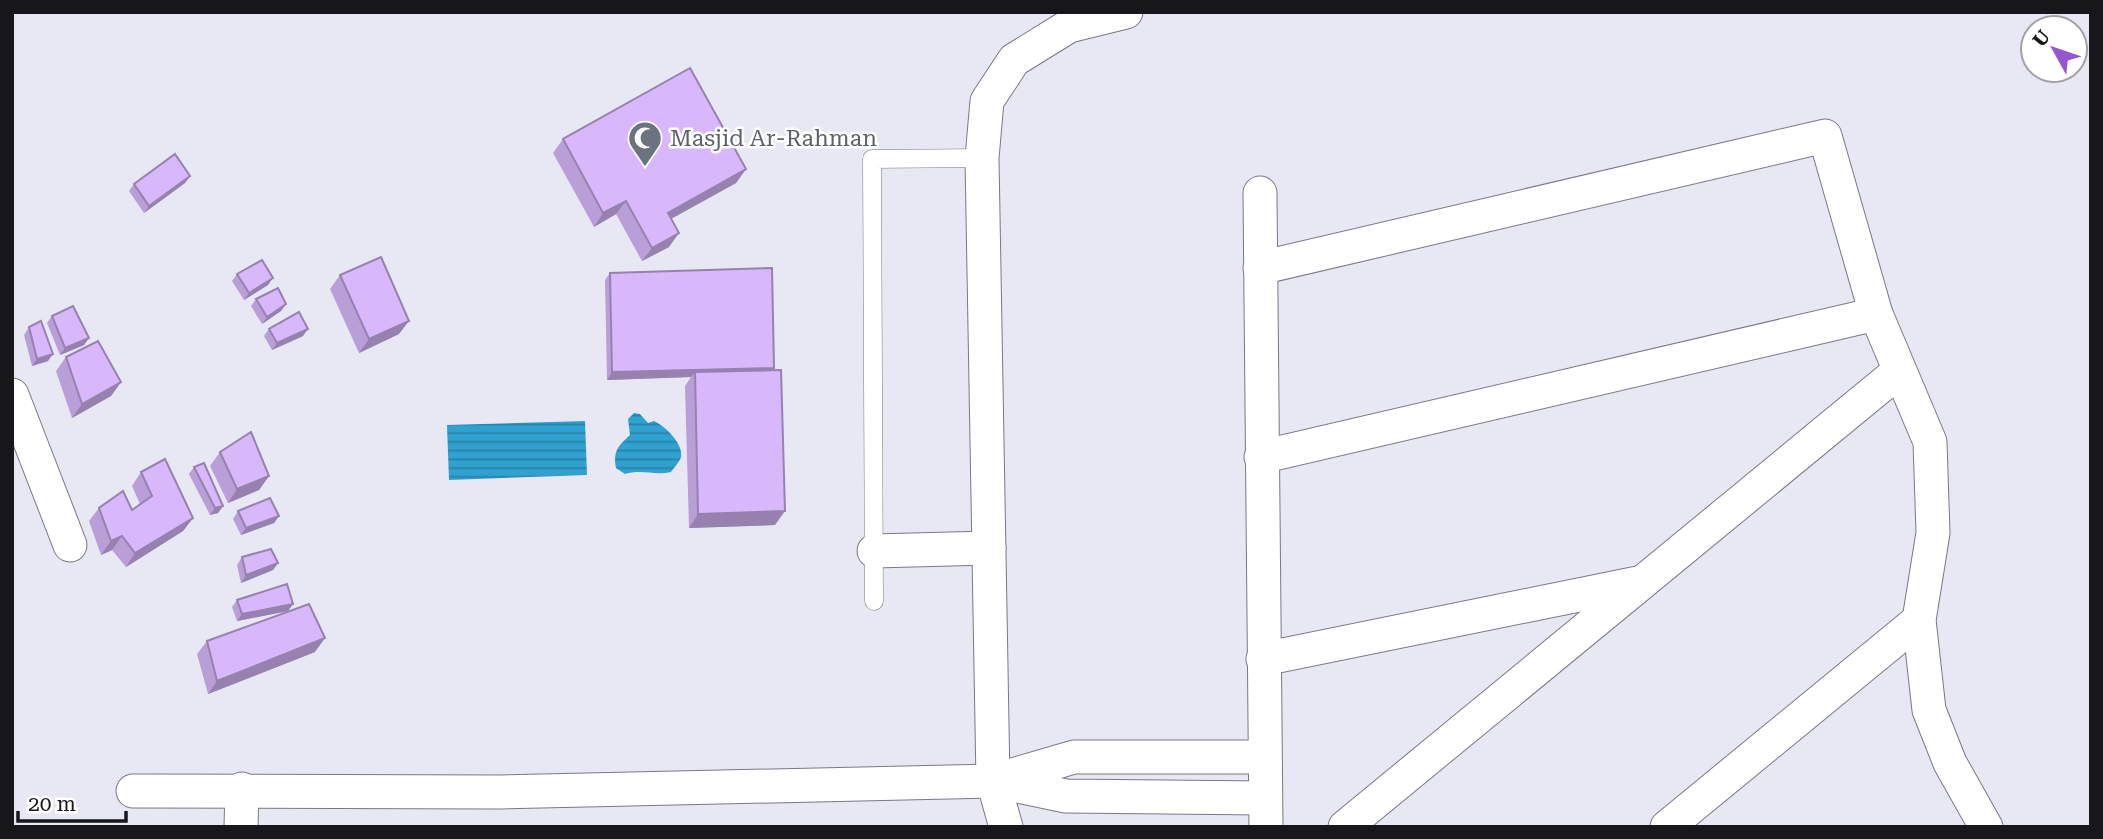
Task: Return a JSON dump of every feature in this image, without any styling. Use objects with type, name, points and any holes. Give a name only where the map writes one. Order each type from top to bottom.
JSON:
[{"type":"street","points":[[1006,827],[993,781],[982,158],[987,101],[1014,60],[1069,26],[1126,12]]},
{"type":"street","points":[[1260,268],[1825,136],[1876,314],[1898,372],[1930,442],[1933,533],[1919,620],[1930,710],[1950,763],[1979,824]]},
{"type":"street","points":[[133,791],[242,789],[501,792],[993,781],[1066,796],[1265,812],[1260,193]]},
{"type":"street","points":[[1261,457],[1876,314]]},
{"type":"street","points":[[1345,827],[1898,372]]},
{"type":"street","points":[[12,395],[70,545]]},
{"type":"street","points":[[874,551],[989,548]]},
{"type":"street","points":[[1263,659],[1642,583]]},
{"type":"street","points":[[1667,827],[1919,620]]},
{"type":"street","points":[[993,781],[1074,757],[1263,757]]},
{"type":"street","points":[[981,827],[993,781]]},
{"type":"street","points":[[241,827],[242,789]]},
{"type":"lane","points":[[874,601],[872,159],[982,158]]},
{"type":"water","points":[[634,413],[640,414],[648,423],[658,423],[676,441],[681,457],[671,472],[625,474],[616,468],[616,453],[630,435],[628,419]]},
{"type":"water","points":[[585,421],[587,475],[449,480],[447,425]]},
{"type":"building","name":"Masjid Ar-Rahman","points":[[690,68],[746,169],[668,213],[679,233],[652,248],[626,201],[603,213],[563,139]]},
{"type":"building","points":[[175,154],[190,176],[149,206],[134,184]]},
{"type":"building","points":[[381,257],[409,321],[369,339],[340,275]]},
{"type":"building","points":[[262,260],[273,278],[249,293],[237,274]]},
{"type":"building","points":[[772,268],[774,368],[612,372],[610,273]]},
{"type":"building","points":[[278,288],[286,304],[267,317],[256,299]]},
{"type":"building","points":[[73,306],[89,338],[65,348],[52,316]]},
{"type":"building","points":[[299,312],[308,329],[277,343],[269,329]]},
{"type":"building","points":[[41,321],[53,354],[37,359],[29,327]]},
{"type":"building","points":[[98,341],[121,382],[82,404],[66,357]]},
{"type":"building","points":[[781,370],[785,511],[698,514],[695,372]]},
{"type":"building","points":[[251,432],[269,476],[237,489],[220,452]]},
{"type":"building","points":[[165,459],[193,518],[135,553],[122,536],[111,541],[99,508],[123,491],[132,510],[152,496],[141,472]]},
{"type":"building","points":[[204,463],[223,506],[215,508],[194,467]]},
{"type":"building","points":[[270,498],[279,516],[246,528],[238,511]]},
{"type":"building","points":[[271,549],[278,563],[246,575],[242,557]]},
{"type":"building","points":[[287,584],[293,604],[242,614],[237,600]]},
{"type":"building","points":[[309,604],[325,638],[217,681],[207,641]]},
{"type":"place","name":"Masjid Ar-Rahman","points":[[645,168]]}]
